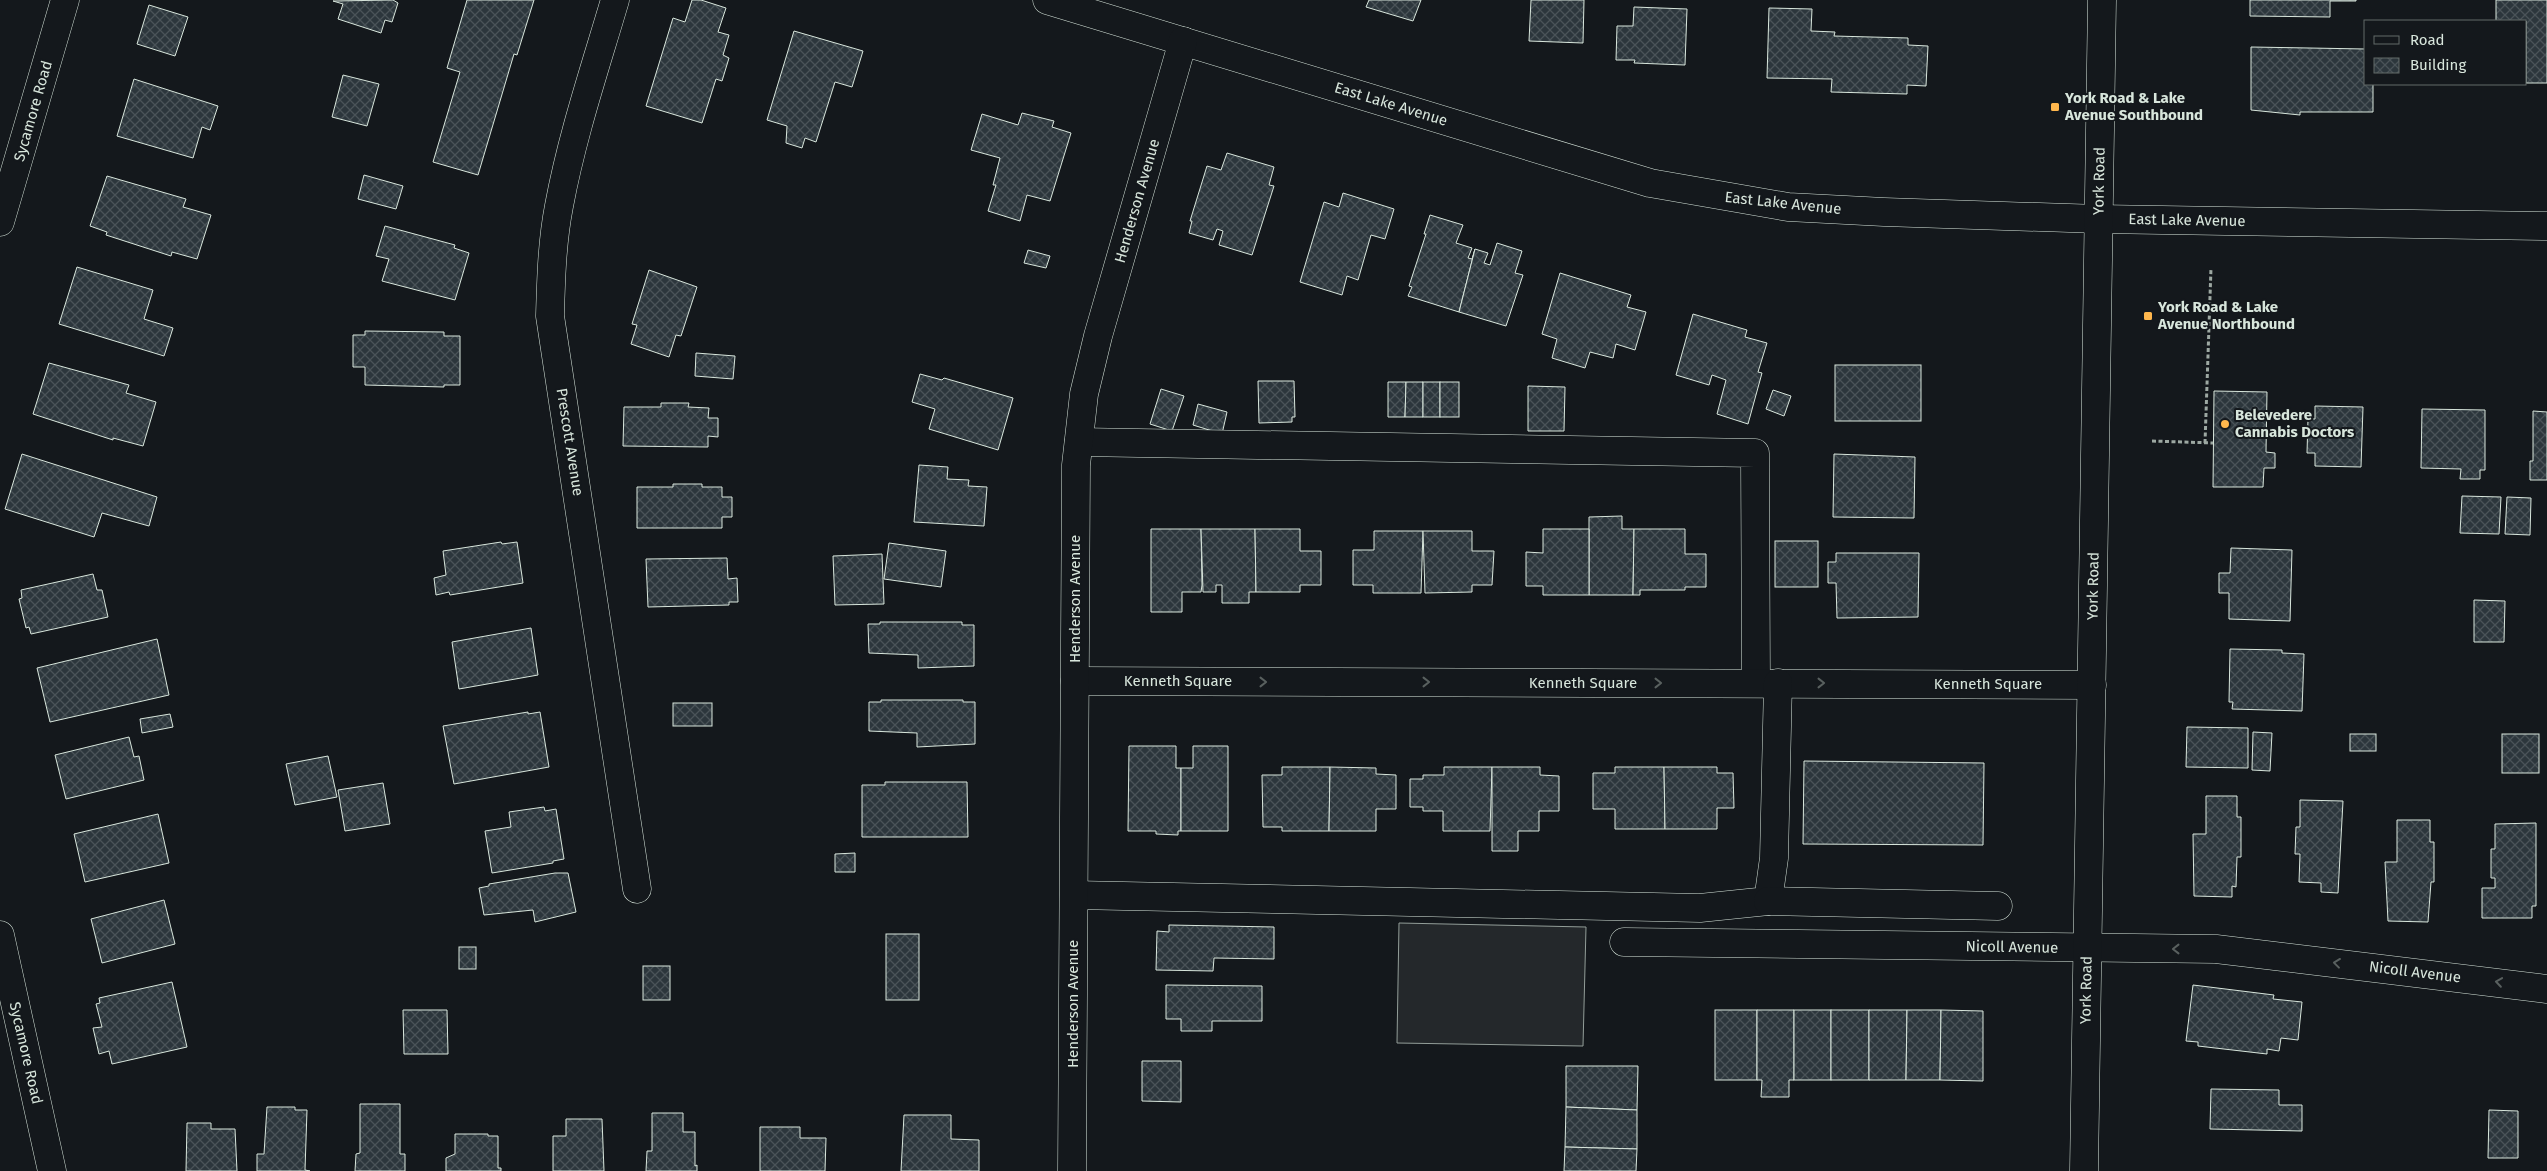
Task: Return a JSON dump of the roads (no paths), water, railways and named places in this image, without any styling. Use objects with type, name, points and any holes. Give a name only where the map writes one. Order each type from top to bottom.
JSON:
[{"type":"street","name":"Sycamore Road","points":[[0,222],[65,0]]},
{"type":"street","name":"Prescott Avenue","points":[[615,0],[571,150],[559,207],[551,265],[550,316],[637,889]]},
{"type":"street","name":"East Lake Avenue","points":[[1047,0],[1650,183],[1788,207],[2099,219],[2547,226]]},
{"type":"street","name":"York Road","points":[[2084,1171],[2102,0]]},
{"type":"street","name":"Henderson Avenue","points":[[1072,1171],[1076,465],[1084,394],[1098,336],[1183,41]]},
{"type":"street","points":[[1079,442],[1755,453],[1774,858],[1768,901]]},
{"type":"street","name":"Kenneth Square","points":[[1075,681],[2092,685]]},
{"type":"street","points":[[1074,895],[1700,908],[1768,901],[1998,906]]},
{"type":"street","name":"Sycamore Road","points":[[0,935],[52,1171]]},
{"type":"street","name":"Nicoll Avenue","points":[[1624,942],[2216,948],[2547,989]]},
{"type":"place","name":"York Road & Lake Avenue Southbound","points":[[2055,107]]},
{"type":"place","name":"York Road & Lake Avenue Northbound","points":[[2148,316]]},
{"type":"place","name":"Belevedere Cannabis Doctors","points":[[2225,424]]}]
